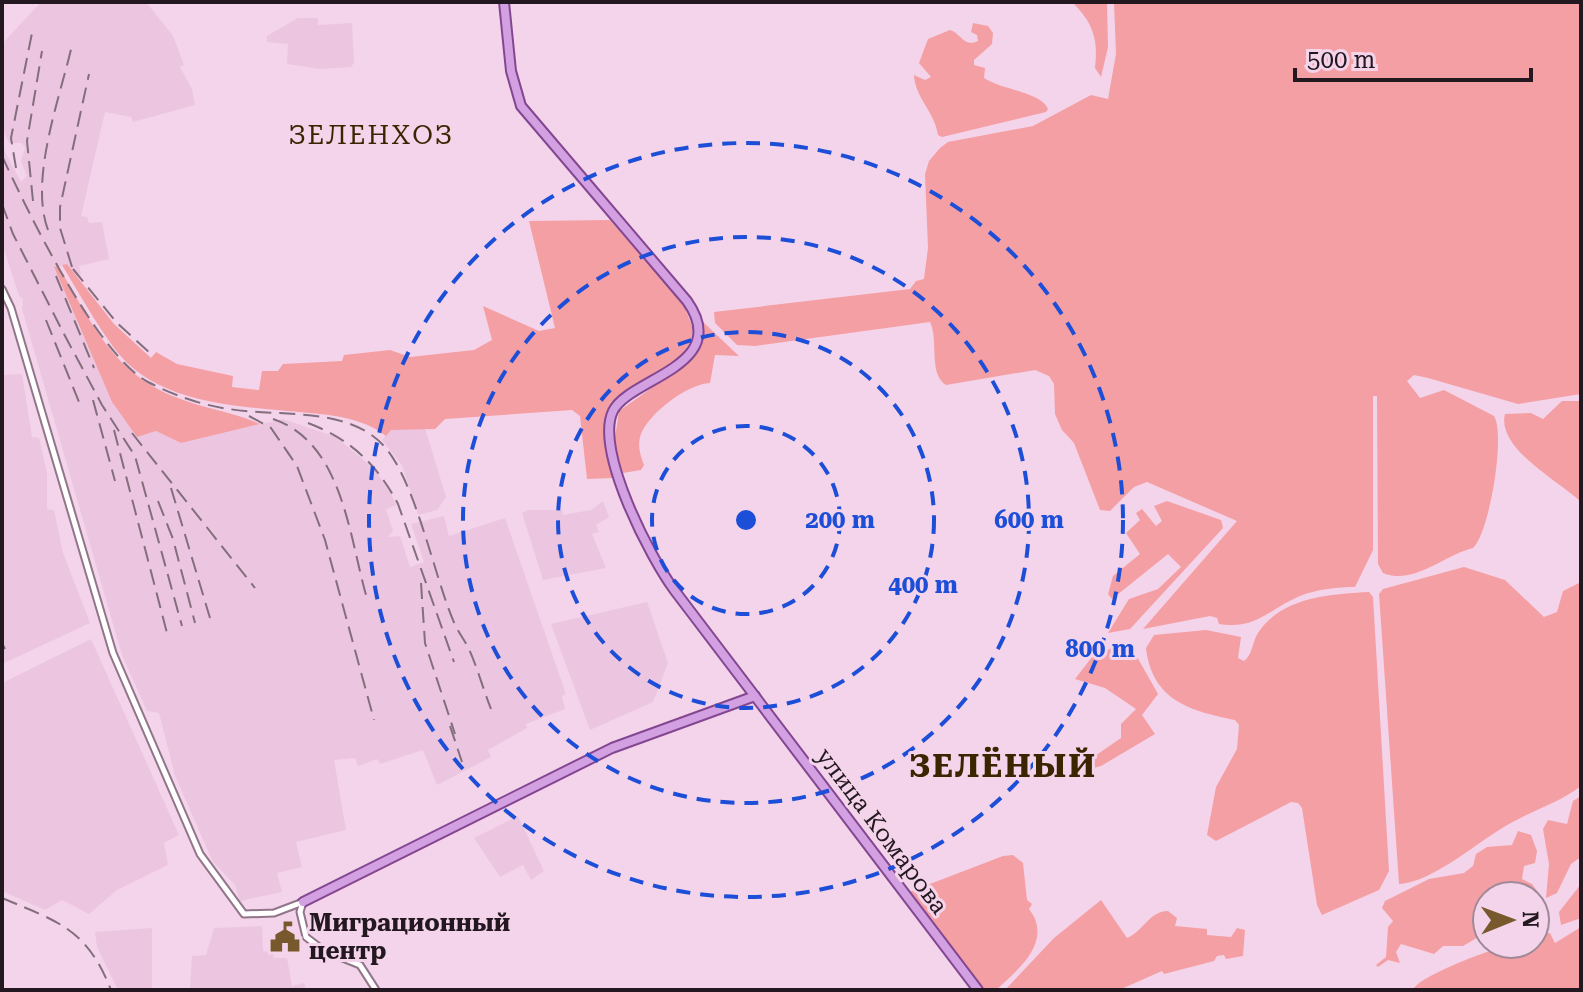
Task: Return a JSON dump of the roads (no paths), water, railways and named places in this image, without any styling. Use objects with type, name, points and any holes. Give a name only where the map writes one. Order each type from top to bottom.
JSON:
[{"type":"main road","name":"улица Комарова","points":[[504,2],[511,71],[521,106],[694,314],[695,340],[687,357],[672,371],[620,401],[610,418],[610,444],[638,531],[650,555],[978,990]]},
{"type":"main road","points":[[303,902],[612,748],[755,696]]},
{"type":"street","points":[[2,289],[11,308],[104,628],[200,854],[244,914],[288,909],[303,902]]},
{"type":"street","points":[[303,902],[300,912],[306,937],[323,950],[360,965],[376,990]]},
{"type":"street","points":[[288,909],[300,912]]},
{"type":"railway","points":[[16,168],[11,138],[32,33]]},
{"type":"railway","points":[[48,230],[43,210],[44,163],[72,45]]},
{"type":"railway","points":[[33,201],[27,141],[42,51]]},
{"type":"railway","points":[[72,267],[60,228],[60,207],[89,74]]},
{"type":"railway","points":[[2,156],[65,280],[107,343],[128,367],[148,382],[187,399],[219,407],[332,419],[369,433],[384,446],[405,481],[453,620],[471,654],[491,709]]},
{"type":"railway","points":[[2,204],[13,234],[64,334],[102,405],[135,456],[182,626]]},
{"type":"railway","points":[[73,269],[117,323],[151,354]]},
{"type":"railway","points":[[56,276],[94,368]]},
{"type":"railway","points":[[46,320],[79,402]]},
{"type":"railway","points":[[93,400],[115,481]]},
{"type":"railway","points":[[249,416],[271,428],[297,466],[325,540],[374,720]]},
{"type":"railway","points":[[273,419],[296,431],[314,448],[328,469],[347,519],[366,595]]},
{"type":"railway","points":[[308,423],[337,437],[361,454],[390,490],[398,504],[454,662]]},
{"type":"railway","points":[[114,430],[167,633]]},
{"type":"railway","points":[[132,433],[255,588]]},
{"type":"railway","points":[[171,488],[210,618]]},
{"type":"railway","points":[[158,501],[173,539],[195,623]]},
{"type":"railway","points":[[421,583],[425,643],[455,734]]},
{"type":"railway","points":[[2,643],[5,649]]},
{"type":"railway","points":[[450,726],[462,762]]},
{"type":"railway","points":[[2,898],[40,914],[81,940],[92,953],[111,990]]},
{"type":"place","name":"Миграционный центр","points":[[285,937]]},
{"type":"district","name":"ЗЕЛЕНХОЗ","points":[[371,135]]},
{"type":"district","name":"ЗЕЛЁНЫЙ","points":[[1003,766]]}]
